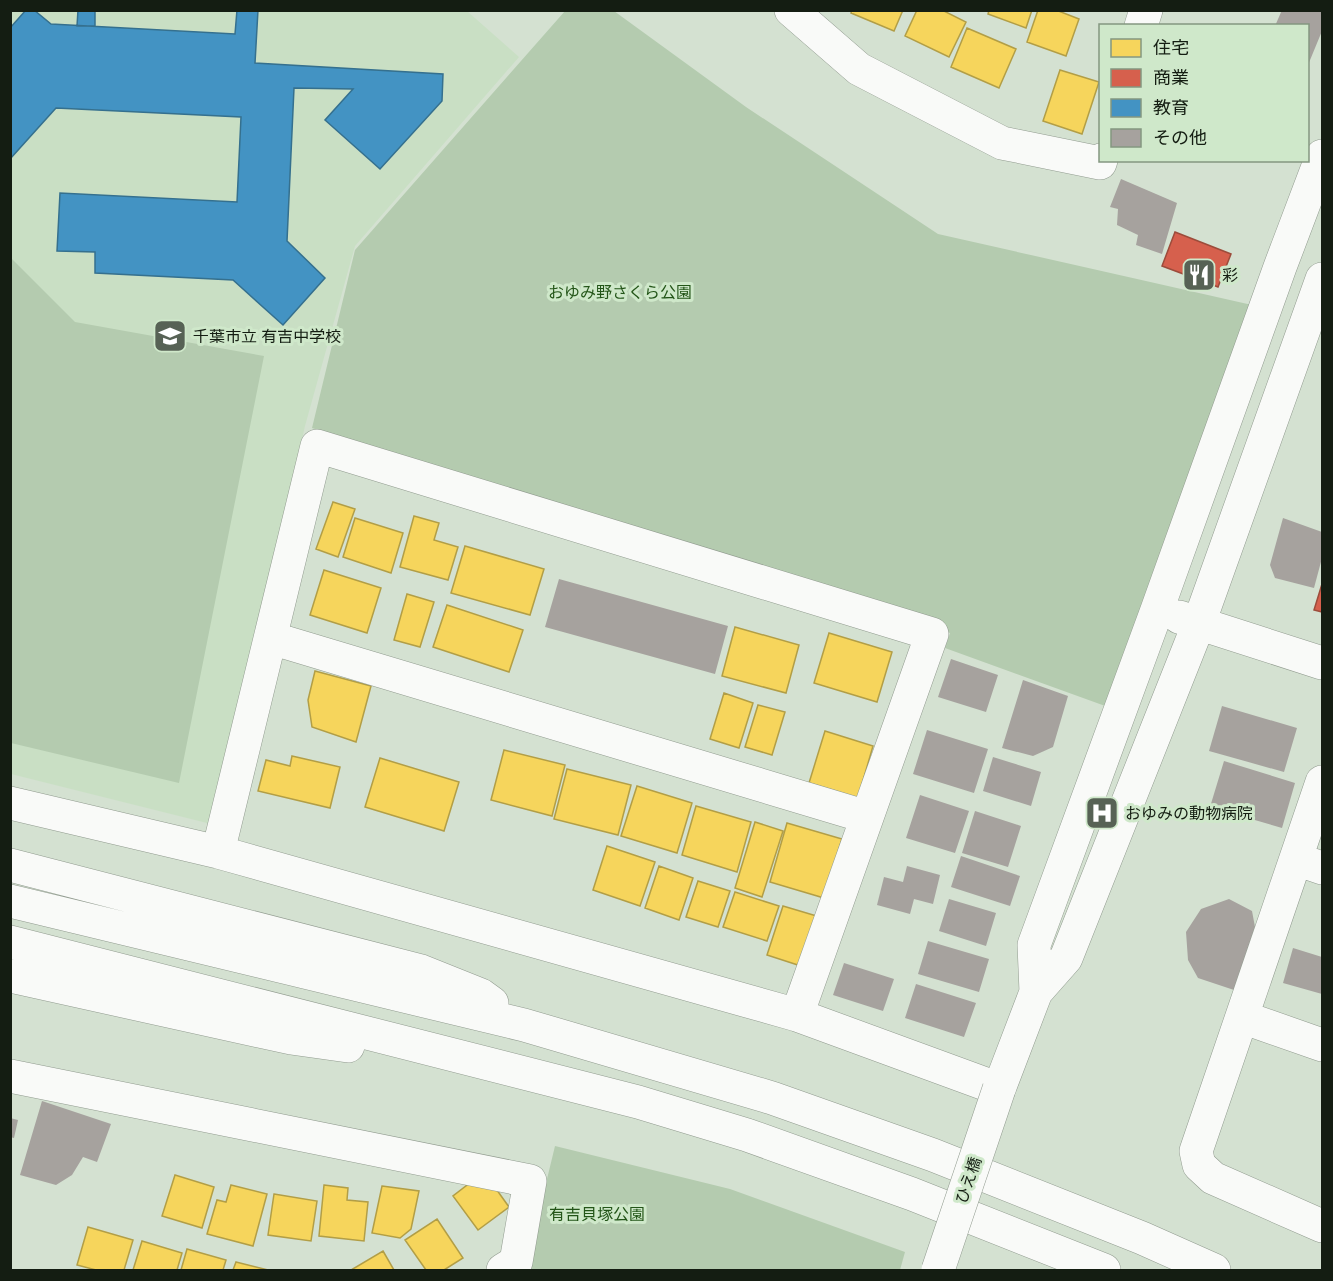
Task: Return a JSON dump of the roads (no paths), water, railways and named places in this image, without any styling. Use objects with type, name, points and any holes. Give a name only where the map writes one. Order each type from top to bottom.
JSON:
[{"type":"street","points":[[791,10],[859,69],[1002,143],[1100,162]]},
{"type":"street","points":[[1036,992],[1034,945],[1157,610],[1218,435],[1323,156]]},
{"type":"street","points":[[1036,992],[1065,958],[1199,623],[1322,280]]},
{"type":"street","points":[[218,852],[317,446],[932,634],[798,1015]]},
{"type":"street","points":[[1157,610],[1323,663]]},
{"type":"street","points":[[271,638],[867,817]]},
{"type":"street","points":[[1323,782],[1309,864],[1242,1017],[1196,1151],[1199,1165],[1213,1178],[1323,1226]]},
{"type":"street","points":[[10,803],[218,852],[798,1015],[999,1089]]},
{"type":"street","points":[[10,866],[421,971],[481,995],[524,1025]]},
{"type":"street","points":[[10,901],[524,1025],[772,1098],[933,1155],[1142,1238],[1215,1270]]},
{"type":"street","points":[[10,942],[638,1102],[747,1135],[912,1194],[1104,1270]]},
{"type":"street","points":[[10,976],[291,1038],[356,1048],[457,1055]]},
{"type":"street","name":"ひえ橋","points":[[938,1270],[999,1089],[1036,992]]},
{"type":"street","points":[[1242,1017],[1323,1045]]},
{"type":"street","points":[[10,1076],[530,1181],[516,1262],[503,1270]]},
{"type":"place","name":"彩","points":[[1199,275]]},
{"type":"place","name":"千葉市立 有吉中学校","points":[[170,336]]},
{"type":"place","name":"おゆみの動物病院","points":[[1102,813]]},
{"type":"park label","name":"おゆみ野さくら公園","points":[[620,292]]},
{"type":"park label","name":"有吉貝塚公園","points":[[597,1214]]}]
